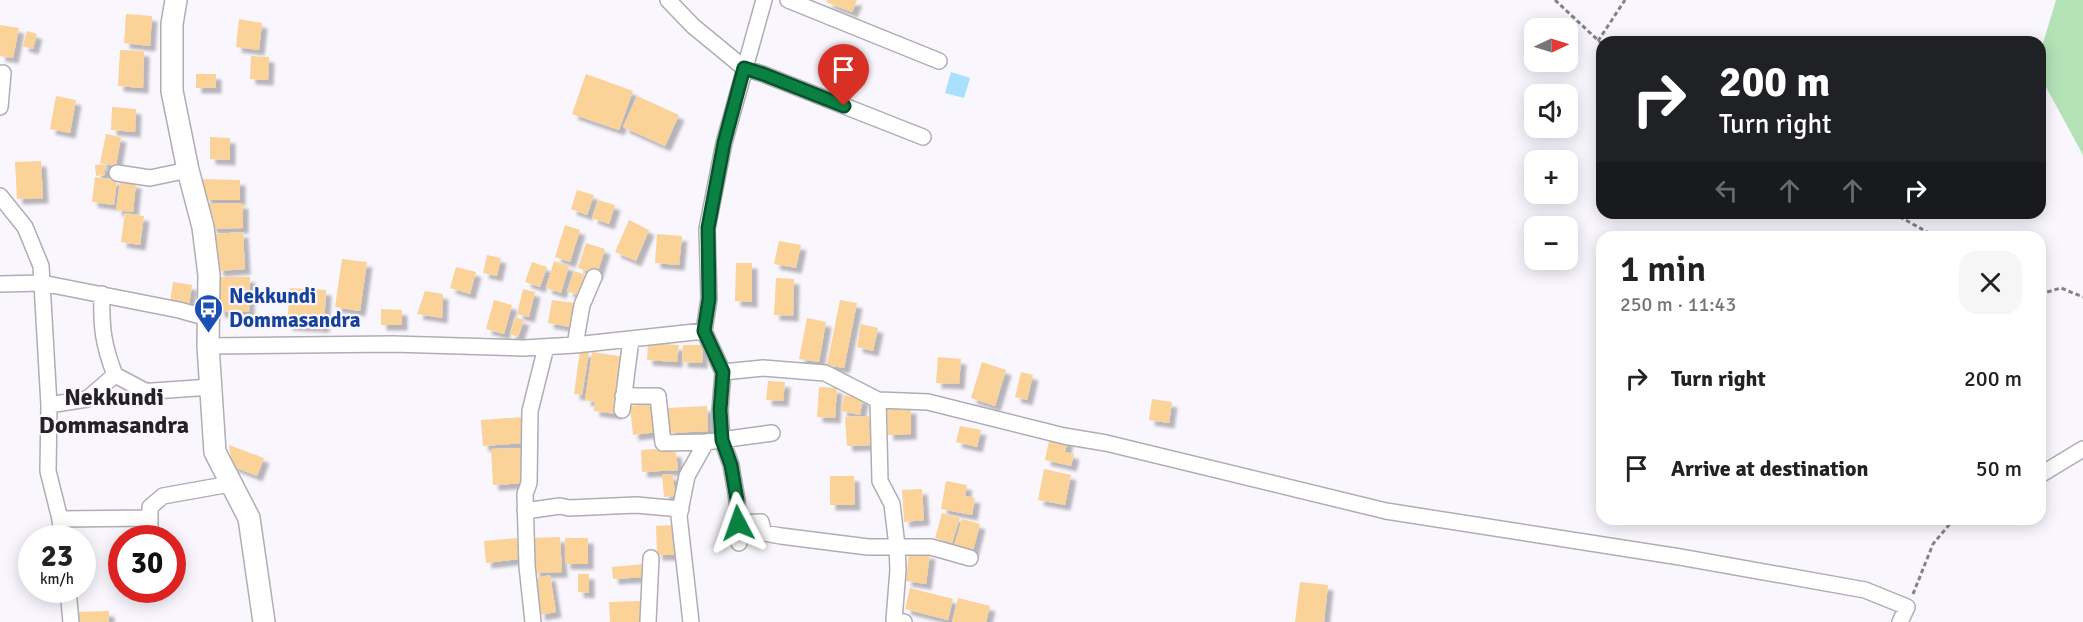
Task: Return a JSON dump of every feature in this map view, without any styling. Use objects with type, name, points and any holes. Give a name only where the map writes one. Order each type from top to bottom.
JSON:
[{"type":"main road","points":[[176,0],[172,24],[172,91],[188,170],[203,227],[209,275],[207,318],[215,452],[249,518],[264,622]]},
{"type":"street","points":[[668,0],[693,26],[744,68],[922,137]]},
{"type":"street","points":[[739,543],[737,500],[731,465],[722,440],[720,410],[723,372],[704,331],[709,299],[708,228],[724,143],[764,0]]},
{"type":"street","points":[[788,0],[939,61]]},
{"type":"street","points":[[0,107],[3,73]]},
{"type":"street","points":[[117,173],[150,178],[188,170]]},
{"type":"street","points":[[0,196],[25,227],[41,266],[49,405],[48,471],[61,525]]},
{"type":"street","points":[[574,345],[582,305],[594,278]]},
{"type":"street","points":[[0,284],[42,283],[179,309],[207,318]]},
{"type":"street","points":[[102,294],[101,321],[106,352],[115,375],[147,392]]},
{"type":"street","points":[[208,346],[393,344],[524,348],[704,331]]},
{"type":"street","points":[[631,339],[623,403],[658,396],[663,443],[706,442],[772,433]]},
{"type":"street","points":[[533,622],[526,566],[525,494],[529,483],[530,411],[546,347]]},
{"type":"street","points":[[723,372],[763,368],[825,373],[878,400],[928,402],[1064,436],[1106,442],[1386,511],[1680,557],[1865,590],[1907,607],[1900,622]]},
{"type":"street","points":[[49,405],[87,399],[115,375]]},
{"type":"street","points":[[126,392],[211,387]]},
{"type":"street","points":[[878,400],[880,481],[892,504],[897,546],[898,570],[894,620],[904,622]]},
{"type":"street","points":[[691,622],[679,516],[687,476],[706,442]]},
{"type":"street","points":[[2046,471],[2083,449]]},
{"type":"street","points":[[150,525],[150,507],[163,496],[230,484]]},
{"type":"street","points":[[525,511],[560,506],[569,508],[636,505],[681,508]]},
{"type":"street","points":[[60,519],[150,518]]},
{"type":"street","points":[[738,523],[761,522],[764,533],[781,536],[868,547],[931,547],[970,558]]},
{"type":"street","points":[[648,622],[651,558]]},
{"type":"street","points":[[69,603],[71,622]]},
{"type":"path","points":[[1556,0],[1596,39]]},
{"type":"path","points":[[1601,36],[1625,0]]},
{"type":"path","points":[[1904,219],[1925,231]]},
{"type":"path","points":[[2046,292],[2061,288],[2083,297]]},
{"type":"path","points":[[1907,607],[1933,544],[1949,525]]},
{"type":"green space","points":[[2056,0],[2083,0],[2083,155],[2046,87],[2045,36]]},
{"type":"water","points":[[951,72],[970,78],[964,98],[945,93]]},
{"type":"building","points":[[827,0],[857,0],[852,12],[826,2]]},
{"type":"building","points":[[126,14],[152,16],[150,46],[124,43]]},
{"type":"building","points":[[239,19],[262,23],[259,50],[236,47]]},
{"type":"building","points":[[0,25],[19,28],[13,58],[0,56]]},
{"type":"building","points":[[27,31],[37,34],[33,49],[23,46]]},
{"type":"building","points":[[120,50],[144,51],[143,88],[118,86]]},
{"type":"building","points":[[251,56],[269,57],[268,80],[250,79]]},
{"type":"building","points":[[196,74],[216,74],[216,88],[196,88]]},
{"type":"building","points":[[586,74],[633,91],[619,130],[572,114]]},
{"type":"building","points":[[56,96],[76,100],[70,133],[50,129]]},
{"type":"building","points":[[637,96],[679,115],[665,146],[623,127]]},
{"type":"building","points":[[112,107],[136,109],[135,132],[111,130]]},
{"type":"building","points":[[106,134],[121,137],[116,166],[100,163]]},
{"type":"building","points":[[210,137],[230,138],[230,160],[210,159]]},
{"type":"building","points":[[41,161],[43,198],[17,199],[15,162]]},
{"type":"building","points":[[105,164],[105,175],[96,176],[95,165]]},
{"type":"building","points":[[95,177],[117,180],[114,205],[92,202]]},
{"type":"building","points":[[200,179],[240,180],[240,200],[206,200]]},
{"type":"building","points":[[120,181],[136,183],[133,212],[116,210]]},
{"type":"building","points":[[577,190],[594,195],[587,215],[571,209]]},
{"type":"building","points":[[598,200],[615,205],[609,224],[592,218]]},
{"type":"building","points":[[205,203],[243,203],[243,228],[212,229]]},
{"type":"building","points":[[125,213],[144,216],[140,245],[121,242]]},
{"type":"building","points":[[629,220],[649,230],[636,261],[615,252]]},
{"type":"building","points":[[565,225],[580,230],[570,262],[555,257]]},
{"type":"building","points":[[243,232],[245,269],[218,271],[215,234]]},
{"type":"building","points":[[657,234],[682,236],[679,265],[655,263]]},
{"type":"building","points":[[779,241],[801,245],[796,268],[774,264]]},
{"type":"building","points":[[586,243],[605,249],[597,274],[578,268]]},
{"type":"building","points":[[487,255],[501,258],[497,276],[483,273]]},
{"type":"building","points":[[342,259],[367,262],[360,311],[335,307]]},
{"type":"building","points":[[554,261],[569,266],[561,293],[546,288]]},
{"type":"building","points":[[532,262],[547,267],[540,287],[525,282]]},
{"type":"building","points":[[736,263],[752,263],[752,302],[735,301]]},
{"type":"building","points":[[456,267],[476,272],[470,294],[450,288]]},
{"type":"building","points":[[574,271],[589,276],[583,297],[567,291]]},
{"type":"building","points":[[219,277],[250,277],[249,312],[219,312]]},
{"type":"building","points":[[776,278],[794,279],[793,316],[774,315]]},
{"type":"building","points":[[173,282],[192,285],[189,306],[170,303]]},
{"type":"building","points":[[290,288],[326,290],[324,327],[287,325]]},
{"type":"building","points":[[523,289],[535,292],[529,317],[517,314]]},
{"type":"building","points":[[425,291],[443,294],[442,318],[417,314]]},
{"type":"building","points":[[494,300],[512,305],[504,334],[486,329]]},
{"type":"building","points":[[552,300],[574,303],[570,327],[548,323]]},
{"type":"building","points":[[840,300],[857,303],[844,368],[827,365]]},
{"type":"building","points":[[381,309],[402,310],[402,325],[381,325]]},
{"type":"building","points":[[515,317],[524,320],[518,337],[510,334]]},
{"type":"building","points":[[807,318],[826,322],[819,362],[799,359]]},
{"type":"building","points":[[861,324],[878,328],[873,351],[857,347]]},
{"type":"building","points":[[648,343],[679,345],[677,362],[647,360]]},
{"type":"building","points":[[683,345],[703,345],[702,363],[682,362]]},
{"type":"building","points":[[580,351],[589,352],[582,395],[574,394]]},
{"type":"building","points":[[592,352],[625,357],[616,414],[594,411],[595,402],[585,400]]},
{"type":"building","points":[[938,357],[961,359],[959,384],[936,383]]},
{"type":"building","points":[[982,362],[1006,370],[995,406],[971,398]]},
{"type":"building","points":[[1021,372],[1033,375],[1027,400],[1015,397]]},
{"type":"building","points":[[768,381],[785,382],[783,401],[766,400]]},
{"type":"building","points":[[819,387],[837,388],[835,418],[817,417]]},
{"type":"building","points":[[844,395],[863,398],[860,415],[841,411]]},
{"type":"building","points":[[1152,399],[1172,402],[1169,423],[1149,420]]},
{"type":"building","points":[[654,403],[657,432],[633,435],[630,406]]},
{"type":"building","points":[[707,406],[708,431],[670,433],[668,408]]},
{"type":"building","points":[[911,408],[911,434],[888,435],[887,409]]},
{"type":"building","points":[[869,416],[871,445],[847,446],[845,417]]},
{"type":"building","points":[[523,417],[525,443],[483,446],[481,420]]},
{"type":"building","points":[[960,426],[981,430],[977,447],[956,442]]},
{"type":"building","points":[[1050,436],[1068,440],[1065,452],[1074,454],[1071,466],[1045,460]]},
{"type":"building","points":[[229,445],[264,458],[257,476],[232,466]]},
{"type":"building","points":[[523,448],[525,483],[493,485],[491,449]]},
{"type":"building","points":[[641,450],[676,452],[678,470],[642,472]]},
{"type":"building","points":[[1044,469],[1071,475],[1065,505],[1038,500]]},
{"type":"building","points":[[673,474],[675,496],[664,497],[662,475]]},
{"type":"building","points":[[830,476],[854,476],[855,505],[830,505]]},
{"type":"building","points":[[946,481],[967,485],[965,496],[975,498],[972,515],[941,509]]},
{"type":"building","points":[[922,489],[924,520],[904,522],[902,490]]},
{"type":"building","points":[[942,513],[960,518],[952,543],[935,538]]},
{"type":"building","points":[[962,519],[980,524],[973,551],[954,546]]},
{"type":"building","points":[[674,525],[674,555],[657,555],[656,526]]},
{"type":"building","points":[[560,537],[562,572],[534,573],[532,538]]},
{"type":"building","points":[[517,538],[519,559],[486,563],[484,541]]},
{"type":"building","points":[[565,538],[588,538],[588,564],[565,564]]},
{"type":"building","points":[[909,551],[930,554],[926,584],[906,581]]},
{"type":"building","points":[[645,564],[646,577],[613,579],[612,567]]},
{"type":"building","points":[[578,574],[589,574],[589,593],[578,592]]},
{"type":"building","points":[[550,575],[556,612],[540,615],[533,579]]},
{"type":"building","points":[[1300,582],[1328,585],[1324,622],[1295,622]]},
{"type":"building","points":[[910,588],[953,599],[948,620],[905,609]]},
{"type":"building","points":[[958,598],[990,606],[986,622],[952,622]]},
{"type":"building","points":[[640,601],[641,622],[610,622],[609,602]]},
{"type":"building","points":[[109,611],[109,622],[74,622],[74,612]]},
{"type":"place","name":"Nekkundi Dommasandra","points":[[208,334]]},
{"type":"district","name":"Nekkundi Dommasandra","points":[[114,411]]},
{"type":"route","points":[[738,523],[731,465],[722,440],[720,410],[723,372],[704,331],[709,299],[708,228],[724,143],[744,68],[844,106]]}]
